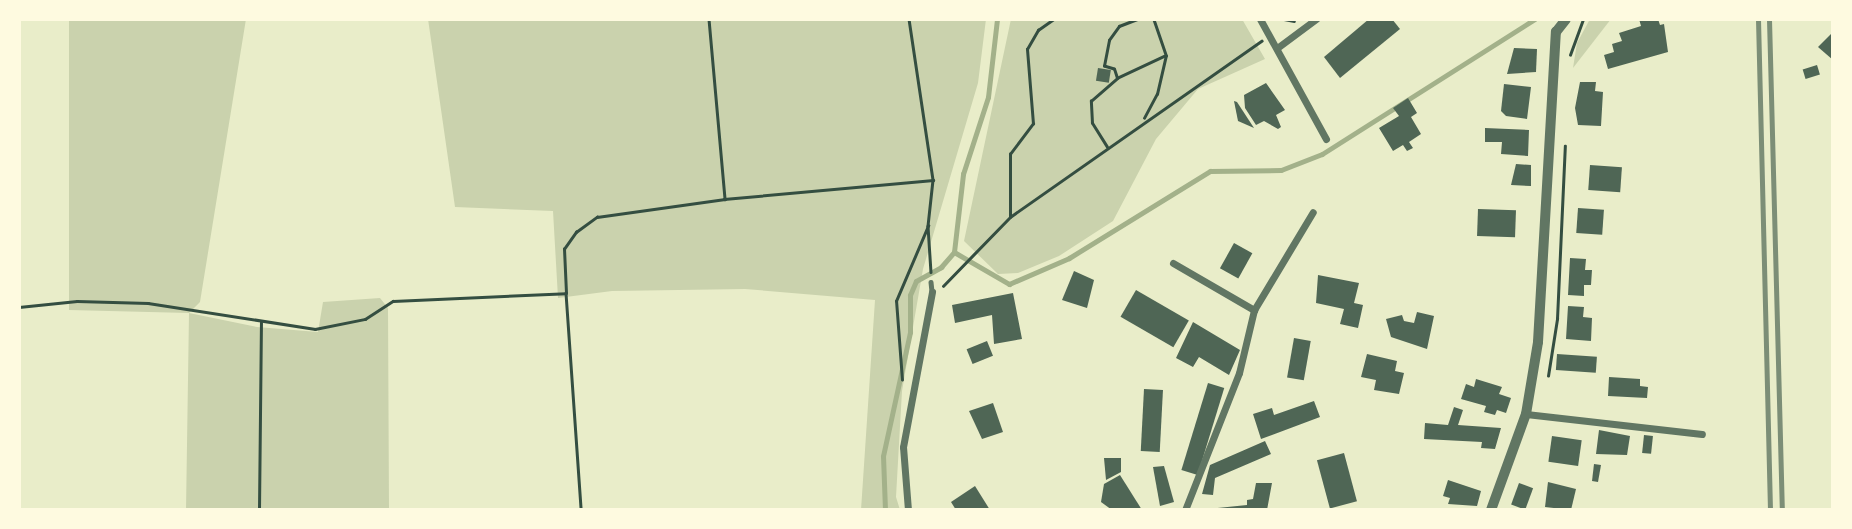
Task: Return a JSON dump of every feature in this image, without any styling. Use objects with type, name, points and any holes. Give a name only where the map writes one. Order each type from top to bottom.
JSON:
[{"type":"street","points":[[1260,19],[1326,139]]},
{"type":"street","points":[[1277,48],[1316,19]]},
{"type":"street","points":[[1491,510],[1526,414],[1538,342],[1557,19]]},
{"type":"street","points":[[1556,32],[1566,19]]},
{"type":"street","points":[[1185,510],[1239,373],[1254,310],[1313,212]]},
{"type":"street","points":[[1173,263],[1254,310]]},
{"type":"street","points":[[908,510],[903,447],[932,292]]},
{"type":"street","points":[[1526,414],[1702,434]]},
{"type":"lane","points":[[931,282],[932,292]]},
{"type":"path","points":[[709,19],[726,199]]},
{"type":"path","points":[[909,19],[933,180],[928,226],[930,258]]},
{"type":"path","points":[[1010,217],[1010,154],[1033,124],[1034,110],[1027,49],[1038,30],[1054,19]]},
{"type":"path","points":[[1117,78],[1114,69],[1104,66],[1104,49],[1119,26],[1137,19]]},
{"type":"path","points":[[1142,121],[1157,94],[1166,56],[1153,19]]},
{"type":"path","points":[[1284,19],[1296,19]]},
{"type":"path","points":[[932,292],[964,266],[1010,217],[1142,121],[1270,36]]},
{"type":"path","points":[[1107,147],[1092,123],[1091,101],[1117,78],[1166,56]]},
{"type":"path","points":[[581,510],[564,249],[576,232],[597,217],[726,199],[933,180]]},
{"type":"path","points":[[900,358],[896,301],[928,226]]},
{"type":"path","points":[[19,307],[77,301],[148,303],[261,323],[315,329],[365,319],[393,301],[566,293]]},
{"type":"path","points":[[259,510],[261,323]]},
{"type":"green space","points":[[69,19],[246,19],[200,302],[189,313],[69,310]]},
{"type":"green space","points":[[428,19],[986,19],[978,83],[923,269],[902,391],[896,497],[900,510],[861,510],[875,300],[745,289],[612,291],[558,298],[553,211],[455,207]]},
{"type":"green space","points":[[1011,19],[1242,19],[1265,59],[1198,89],[1156,139],[1113,221],[1059,256],[1018,273],[998,274],[964,241]]},
{"type":"green space","points":[[1590,19],[1611,19],[1573,68],[1577,43]]},
{"type":"green space","points":[[380,298],[388,308],[389,510],[186,510],[189,313],[257,327],[318,332],[323,302]]},
{"type":"building","points":[[1369,19],[1392,19],[1400,29],[1340,78],[1324,57]]},
{"type":"building","points":[[1639,19],[1658,19],[1660,25],[1664,24],[1668,52],[1608,69],[1604,55],[1614,52],[1612,44],[1622,41],[1619,33],[1641,26]]},
{"type":"building","points":[[1833,32],[1833,60],[1818,47]]},
{"type":"building","points":[[1514,48],[1537,49],[1536,72],[1507,74]]},
{"type":"building","points":[[1817,65],[1820,75],[1806,79],[1803,69]]},
{"type":"building","points":[[1098,68],[1111,70],[1109,83],[1096,81]]},
{"type":"building","points":[[1580,82],[1596,82],[1595,91],[1603,92],[1601,126],[1578,125],[1575,108]]},
{"type":"building","points":[[1266,83],[1285,110],[1276,115],[1281,127],[1278,129],[1264,121],[1256,125],[1245,108],[1244,95]]},
{"type":"building","points":[[1504,84],[1531,87],[1527,119],[1506,116],[1501,111]]},
{"type":"building","points":[[1408,98],[1417,113],[1411,117],[1421,134],[1409,142],[1413,148],[1407,151],[1403,145],[1393,151],[1379,128],[1399,116],[1393,108]]},
{"type":"building","points":[[1234,101],[1237,102],[1254,128],[1238,121]]},
{"type":"building","points":[[1485,128],[1529,130],[1528,156],[1501,154],[1502,142],[1485,142]]},
{"type":"building","points":[[1516,164],[1531,165],[1531,186],[1511,185]]},
{"type":"building","points":[[1590,165],[1622,167],[1620,192],[1588,190]]},
{"type":"building","points":[[1578,208],[1604,210],[1602,235],[1576,233]]},
{"type":"building","points":[[1478,209],[1516,210],[1515,237],[1477,236]]},
{"type":"building","points":[[1234,243],[1252,253],[1238,279],[1220,268]]},
{"type":"building","points":[[1570,258],[1586,259],[1585,270],[1592,270],[1591,285],[1584,285],[1584,296],[1568,295]]},
{"type":"building","points":[[1074,271],[1094,280],[1087,308],[1062,300]]},
{"type":"building","points":[[1318,275],[1359,283],[1354,303],[1363,305],[1358,328],[1340,324],[1344,309],[1316,303]]},
{"type":"building","points":[[1136,290],[1189,320],[1173,347],[1120,317]]},
{"type":"building","points":[[1013,293],[1022,339],[994,344],[992,315],[955,323],[952,305]]},
{"type":"building","points":[[1568,306],[1584,307],[1583,317],[1592,318],[1591,341],[1566,339]]},
{"type":"building","points":[[1417,312],[1434,316],[1427,349],[1391,337],[1386,319],[1402,315],[1404,321],[1414,323]]},
{"type":"building","points":[[1193,322],[1240,350],[1229,375],[1199,357],[1193,367],[1176,358]]},
{"type":"building","points":[[1294,338],[1311,341],[1304,380],[1287,377]]},
{"type":"building","points":[[987,341],[993,356],[973,364],[967,349]]},
{"type":"building","points":[[1367,354],[1397,361],[1395,371],[1404,373],[1399,394],[1374,390],[1376,380],[1361,377]]},
{"type":"building","points":[[1557,354],[1597,357],[1596,373],[1556,370]]},
{"type":"building","points":[[1609,377],[1640,379],[1640,386],[1648,387],[1647,398],[1608,396]]},
{"type":"building","points":[[1476,379],[1502,387],[1499,394],[1511,398],[1506,413],[1497,410],[1495,415],[1484,412],[1486,406],[1461,399],[1466,384],[1474,387]]},
{"type":"building","points":[[1208,383],[1224,388],[1198,475],[1181,470]]},
{"type":"building","points":[[1144,389],[1163,390],[1160,452],[1141,451]]},
{"type":"building","points":[[1314,401],[1320,417],[1261,439],[1253,414],[1272,408],[1274,415]]},
{"type":"building","points":[[993,403],[1003,432],[982,439],[969,411]]},
{"type":"building","points":[[1454,407],[1463,410],[1458,425],[1501,428],[1495,449],[1481,448],[1482,442],[1424,439],[1425,423],[1448,425]]},
{"type":"building","points":[[1599,430],[1630,436],[1627,455],[1596,454]]},
{"type":"building","points":[[1644,435],[1653,436],[1651,454],[1642,453]]},
{"type":"building","points":[[1552,436],[1582,440],[1578,466],[1548,462]]},
{"type":"building","points":[[1265,441],[1271,454],[1215,478],[1213,495],[1202,494],[1210,465]]},
{"type":"building","points":[[1344,453],[1357,501],[1330,509],[1317,460]]},
{"type":"building","points":[[1104,458],[1121,458],[1121,472],[1106,480]]},
{"type":"building","points":[[1594,464],[1601,465],[1598,482],[1592,481]]},
{"type":"building","points":[[1164,466],[1174,502],[1160,506],[1153,467]]},
{"type":"building","points":[[1120,475],[1142,510],[1112,510],[1101,502],[1104,484]]},
{"type":"building","points":[[1448,480],[1481,491],[1477,506],[1448,504],[1450,498],[1443,496]]},
{"type":"building","points":[[1548,482],[1576,489],[1571,510],[1545,507]]},
{"type":"building","points":[[1256,483],[1272,483],[1267,510],[1198,510],[1247,505],[1247,500],[1253,499]]},
{"type":"building","points":[[1519,483],[1533,488],[1525,510],[1511,505]]},
{"type":"building","points":[[975,486],[990,510],[956,510],[951,502]]},
{"type":"waterway","points":[[885,510],[883,456],[910,332],[910,295],[916,281],[941,267],[954,252],[963,174],[988,97],[997,19]]},
{"type":"waterway","points":[[954,252],[1009,284],[1069,258],[1210,171],[1281,170],[1322,154],[1535,19]]},
{"type":"railway","points":[[1758,19],[1770,510]]},
{"type":"railway","points":[[1769,19],[1782,510]]}]
